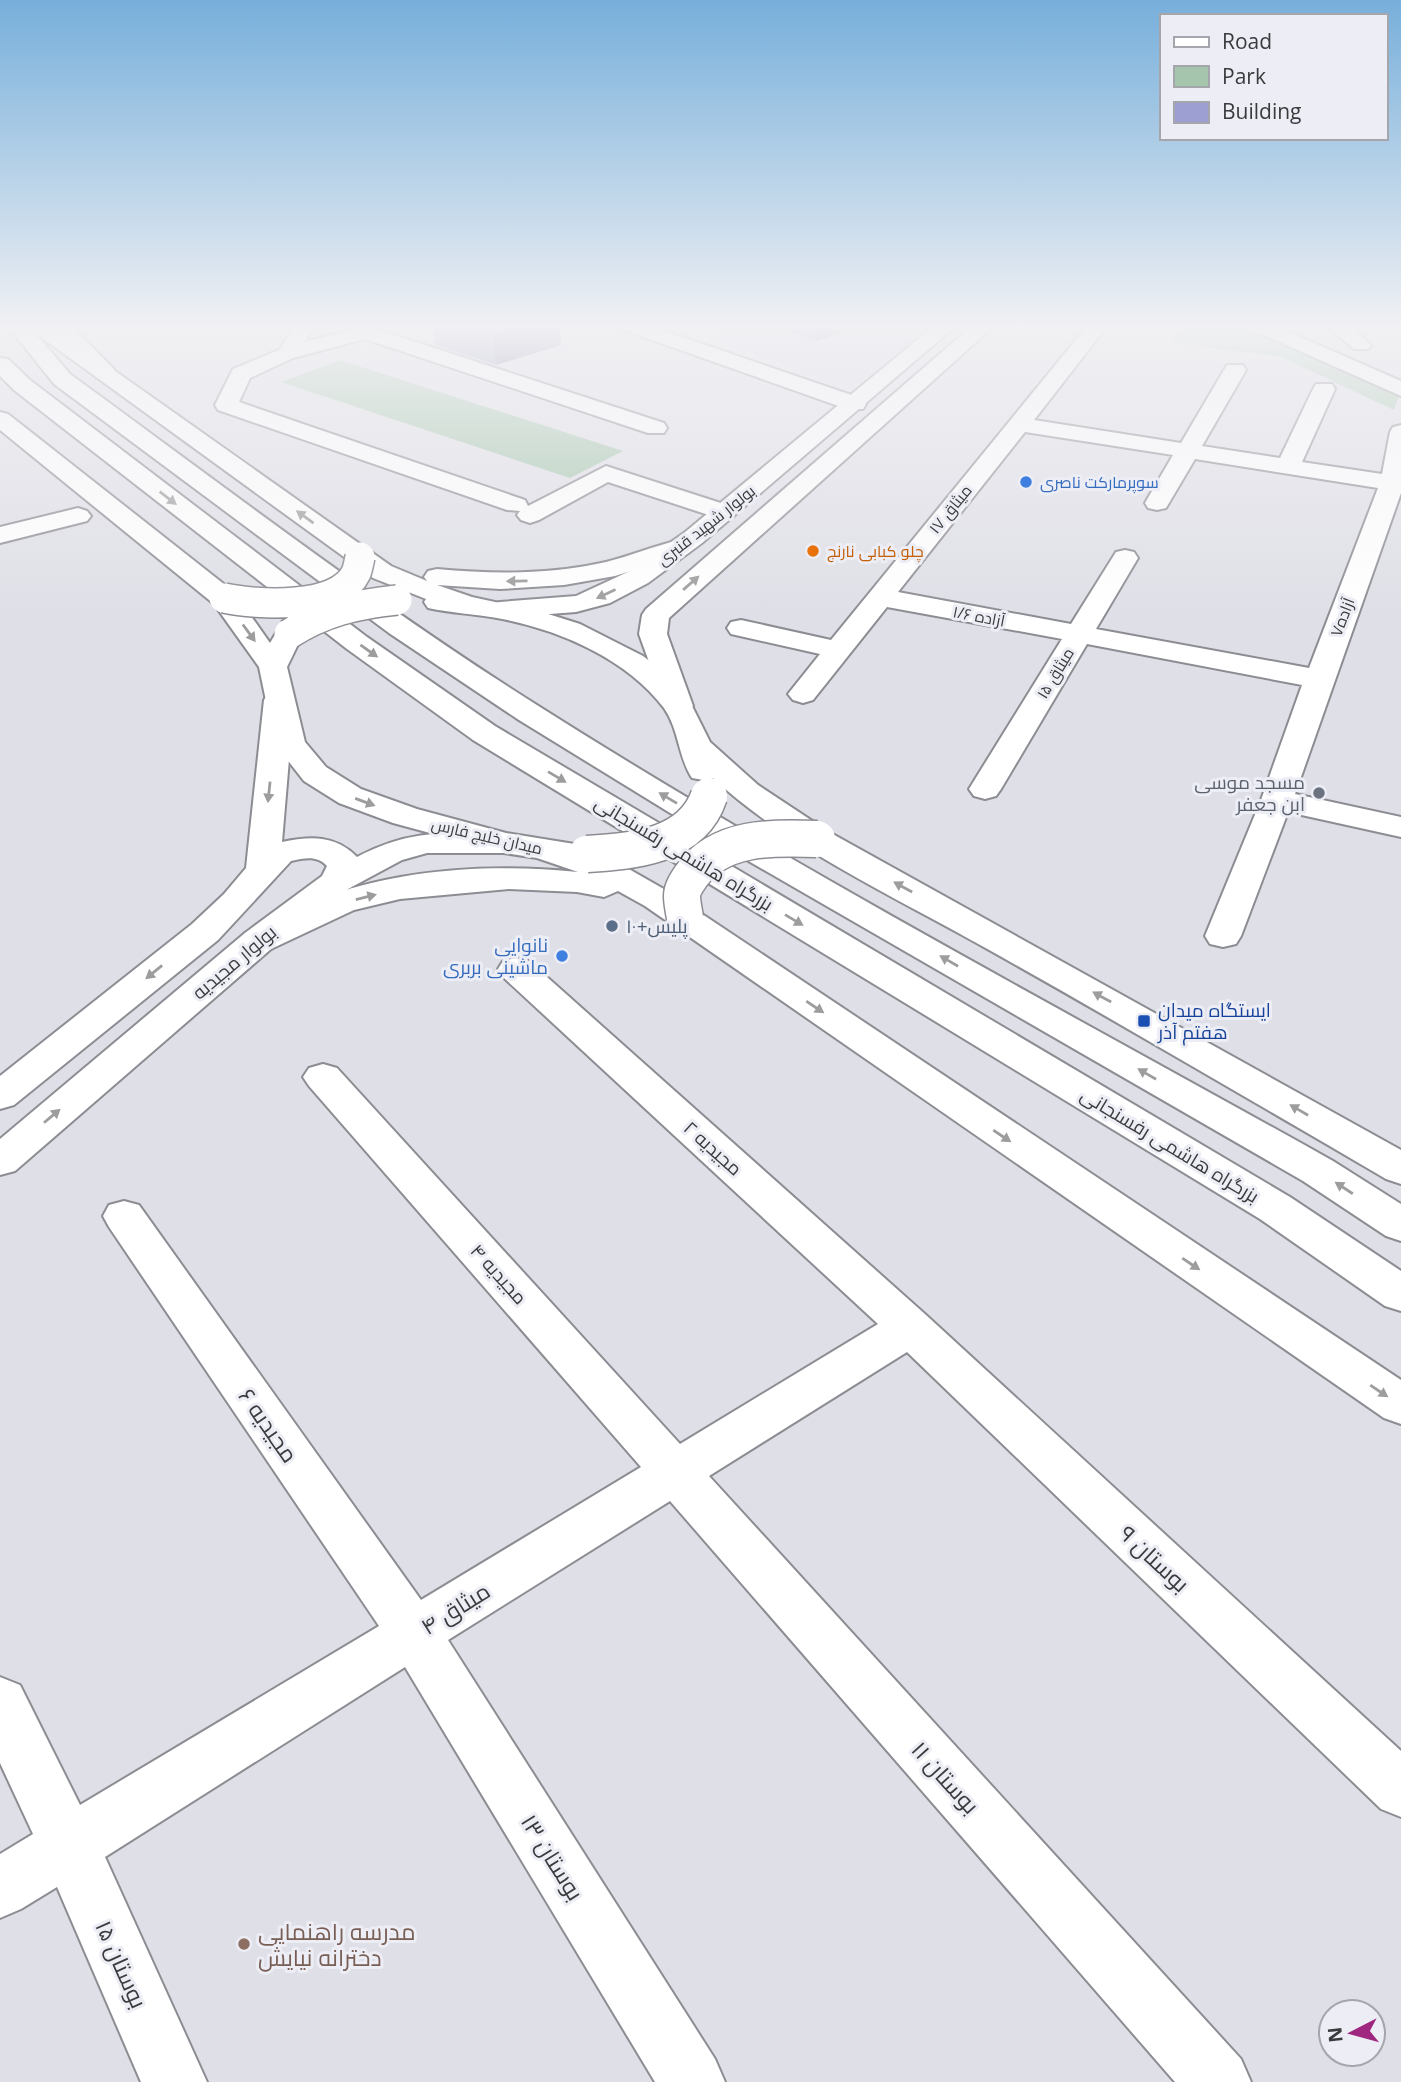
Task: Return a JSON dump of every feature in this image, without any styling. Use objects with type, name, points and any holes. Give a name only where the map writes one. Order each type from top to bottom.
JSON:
[{"type":"main road","points":[[4,422],[224,598],[276,684],[263,868]]},
{"type":"main road","name":"بزرگراه هاشمی رفسنجانی","points":[[70,422],[357,643],[484,733],[1275,1208],[1401,1294]]},
{"type":"main road","name":"بزرگراه هاشمی رفسنجانی","points":[[121,422],[399,626],[530,714],[757,852],[1318,1171],[1401,1225]]},
{"type":"main road","points":[[173,422],[371,564],[408,584],[463,603]]},
{"type":"main road","points":[[275,422],[523,510],[606,473],[724,512]]},
{"type":"main road","points":[[638,422],[656,428]]},
{"type":"main road","name":"بولوار شهید قنبری","points":[[500,610],[560,607],[598,598],[628,583],[679,548],[833,422]]},
{"type":"main road","name":"بولوار شهید قنبری","points":[[678,705],[653,635],[656,615],[877,422]]},
{"type":"main road","points":[[1157,503],[1205,422]]},
{"type":"main road","points":[[1287,466],[1308,422]]},
{"type":"main road","points":[[1018,424],[1392,483]]},
{"type":"main road","name":"میثاق ۱۷","points":[[803,694],[1018,424]]},
{"type":"main road","name":"آزاده۷","points":[[1223,936],[1277,800],[1319,679],[1372,542],[1392,483],[1401,432]]},
{"type":"main road","points":[[0,535],[78,516]]},
{"type":"main road","points":[[1372,542],[1401,547]]},
{"type":"main road","points":[[224,598],[269,605],[303,601],[331,593],[350,582],[360,569],[371,564],[467,580],[535,580],[607,570],[679,548]]},
{"type":"main road","name":"میثاق ۱۵","points":[[985,789],[1125,558]]},
{"type":"main road","name":"آزاده ۱/۶","points":[[880,597],[1319,679]]},
{"type":"main road","name":"میدان خلیج فارس","points":[[397,600],[463,603],[531,618],[610,649],[648,674],[678,705],[697,747],[710,793],[701,817],[674,838],[634,851],[587,854],[504,843],[405,816],[350,796],[315,774],[290,744],[276,684],[289,634],[308,620],[334,609],[364,603],[397,600]]},
{"type":"main road","points":[[741,628],[838,650]]},
{"type":"main road","points":[[697,747],[747,792],[817,839],[1144,1021],[1401,1169]]},
{"type":"main road","points":[[1277,800],[1401,827]]},
{"type":"main road","points":[[671,909],[693,870],[718,852],[748,841],[782,837],[817,839]]},
{"type":"main road","name":"بولوار مجیدیه","points":[[0,1161],[258,941],[336,882],[390,853],[425,842],[504,843]]},
{"type":"main road","points":[[0,1096],[235,906],[263,868],[280,853],[308,847],[333,852],[345,865],[336,882]]},
{"type":"main road","points":[[549,851],[608,871],[671,909],[1401,1405]]},
{"type":"main road","points":[[258,941],[343,903],[447,883],[511,880],[582,882],[671,909]]},
{"type":"main road","name":"مجیدیه ۲","points":[[516,969],[910,1327]]},
{"type":"main road","name":"مجیدیه ۴","points":[[323,1077],[674,1472]]},
{"type":"main road","name":"مجیدیه ۶","points":[[124,1216],[414,1633]]},
{"type":"main road","name":"میثاق ۴","points":[[0,1888],[910,1327]]},
{"type":"main road","name":"بوستان ۹","points":[[910,1327],[1401,1789]]},
{"type":"main road","name":"بوستان ۱۱","points":[[674,1472],[1218,2082]]},
{"type":"main road","name":"بوستان ۱۳","points":[[414,1633],[692,2082]]},
{"type":"main road","name":"بوستان ۱۵","points":[[0,1703],[69,1845],[174,2082]]},
{"type":"green space","points":[[402,422],[533,422],[623,451],[570,478]]},
{"type":"place","name":"سوپرمارکت ناصری","points":[[1026,482]]},
{"type":"place","name":"چلو کبابی نارنج","points":[[813,551]]},
{"type":"place","name":"مسجد موسی ابن جعفر","points":[[1319,793]]},
{"type":"place","name":"پلیس+۱۰","points":[[612,926]]},
{"type":"place","name":"نانوایی ماشینی بربری","points":[[562,956]]},
{"type":"place","name":"ایستگاه میدان هفتم آذر","points":[[1144,1021]]},
{"type":"place","name":"مدرسه راهنمایی دخترانه نیایش","points":[[244,1944]]}]
